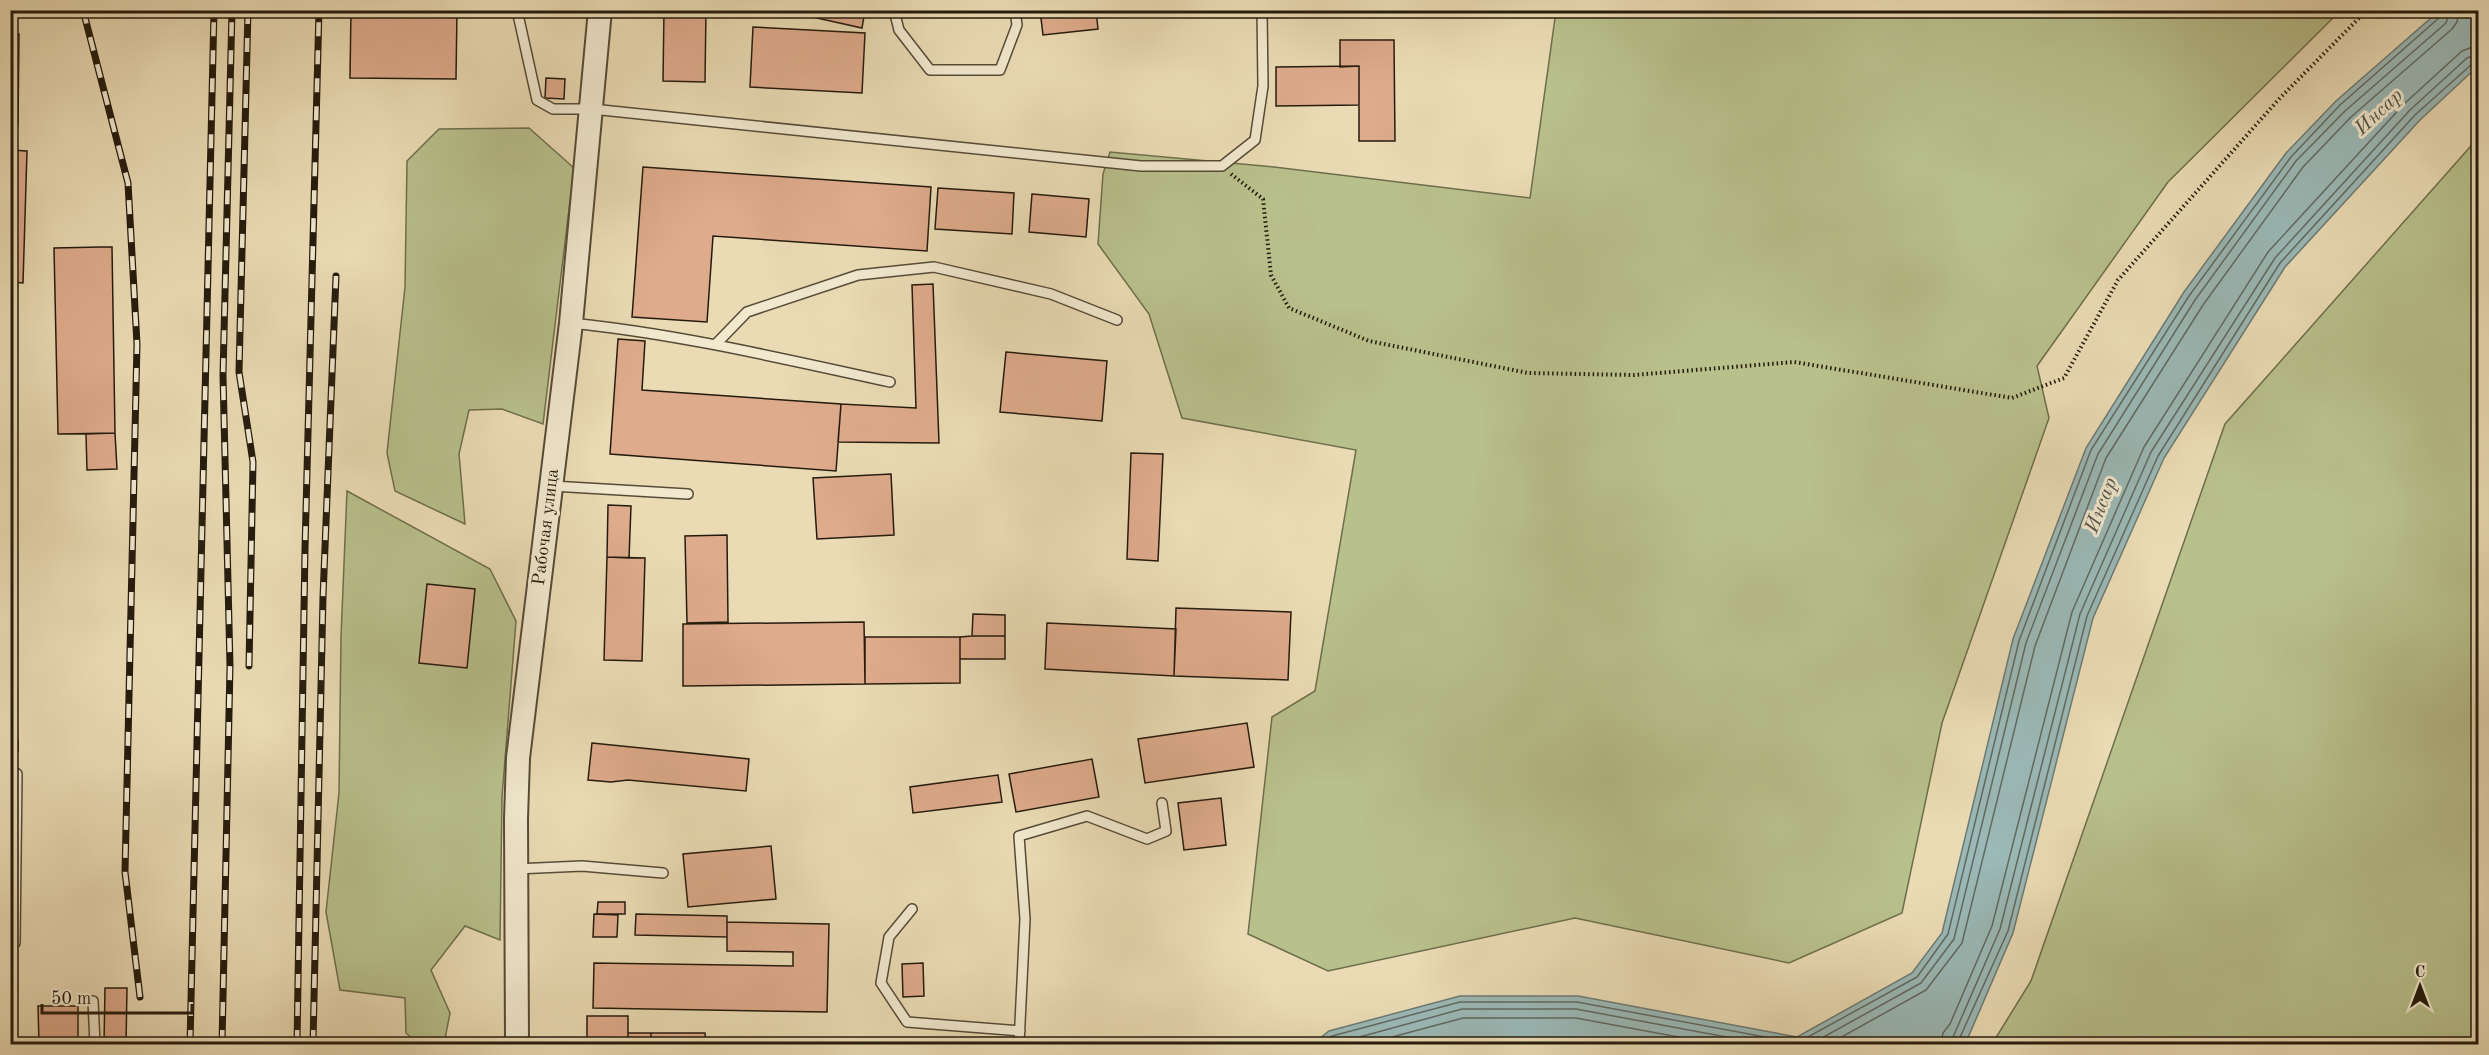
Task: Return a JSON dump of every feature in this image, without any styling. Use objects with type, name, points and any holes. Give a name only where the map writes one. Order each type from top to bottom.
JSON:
[{"type":"street","name":"Рабочая улица","points":[[517,1044],[518,758],[549,486],[571,323],[600,10]]},
{"type":"lane","points":[[517,10],[537,100],[553,109],[592,110],[1141,166],[1222,166],[1255,140],[1263,86],[1262,10]]},
{"type":"lane","points":[[894,10],[899,30],[930,70],[1000,70],[1017,25],[1015,10]]},
{"type":"lane","points":[[716,344],[747,312],[858,275],[934,267],[1051,294],[1117,320]]},
{"type":"lane","points":[[571,323],[631,329],[716,344],[890,382]]},
{"type":"lane","points":[[549,486],[688,494]]},
{"type":"lane","points":[[10,769],[17,774],[15,943],[10,945]]},
{"type":"lane","points":[[1019,1044],[1025,919],[1019,836],[1087,816],[1147,839],[1166,831],[1162,803]]},
{"type":"lane","points":[[516,869],[582,866],[663,873]]},
{"type":"lane","points":[[912,909],[890,937],[881,983],[907,1022],[1020,1031]]},
{"type":"lane","points":[[93,1001],[95,1044]]},
{"type":"path","points":[[1222,166],[1263,199],[1271,275],[1289,308],[1369,341],[1528,373],[1634,375],[1794,362],[2012,398],[2064,378],[2118,280],[2279,99],[2367,10]]},
{"type":"green space","points":[[1556,11],[2340,11],[2168,182],[2037,366],[2049,418],[1942,723],[1902,913],[1789,963],[1575,918],[1328,971],[1248,934],[1272,717],[1315,691],[1356,450],[1182,418],[1149,314],[1098,244],[1103,174],[1110,152],[1274,167],[1530,198]]},
{"type":"green space","points":[[529,128],[574,168],[543,424],[502,409],[469,410],[459,454],[465,524],[395,491],[387,453],[405,287],[407,161],[439,129]]},
{"type":"green space","points":[[2478,138],[2478,1044],[1992,1044],[2031,981],[2225,424]]},
{"type":"green space","points":[[347,491],[490,569],[516,621],[502,797],[500,940],[465,926],[431,970],[450,1013],[444,1044],[418,1044],[406,1033],[405,998],[340,990],[326,912],[339,793],[341,637]]},
{"type":"water","name":"Инсар","points":[[2439,11],[2478,11],[2478,66],[2420,120],[2285,267],[2164,458],[2093,618],[2013,933],[1967,1040],[1958,1044],[1313,1044],[1329,1031],[1460,996],[1578,996],[1797,1037],[1912,973],[1942,933],[2013,639],[2086,448],[2184,292],[2286,153],[2336,101]]},
{"type":"building","points":[[351,10],[457,10],[456,79],[350,78]]},
{"type":"building","points":[[664,10],[706,10],[705,82],[663,81]]},
{"type":"building","points":[[781,10],[865,10],[862,28]]},
{"type":"building","points":[[1040,10],[1096,10],[1098,29],[1043,35]]},
{"type":"building","points":[[753,27],[865,33],[862,93],[750,87]]},
{"type":"building","points":[[10,34],[19,34],[18,125],[10,124]]},
{"type":"building","points":[[1340,40],[1394,40],[1395,141],[1359,141],[1359,66],[1340,67]]},
{"type":"building","points":[[1359,66],[1359,105],[1276,106],[1276,67]]},
{"type":"building","points":[[546,78],[565,79],[564,99],[545,98]]},
{"type":"building","points":[[10,150],[27,151],[23,283],[10,282]]},
{"type":"building","points":[[643,167],[931,187],[927,251],[713,236],[707,322],[632,317]]},
{"type":"building","points":[[938,188],[1014,193],[1012,234],[935,229]]},
{"type":"building","points":[[1032,194],[1089,199],[1086,237],[1029,232]]},
{"type":"building","points":[[112,247],[115,433],[58,434],[54,248]]},
{"type":"building","points":[[933,284],[939,443],[838,442],[841,404],[916,408],[912,285]]},
{"type":"building","points":[[618,339],[645,341],[642,390],[841,404],[836,471],[610,454]]},
{"type":"building","points":[[1006,352],[1107,361],[1102,421],[1000,412]]},
{"type":"building","points":[[115,433],[117,469],[87,470],[86,434]]},
{"type":"building","points":[[1131,453],[1163,454],[1158,561],[1127,559]]},
{"type":"building","points":[[891,474],[894,535],[817,539],[813,478]]},
{"type":"building","points":[[608,505],[631,506],[629,558],[607,557]]},
{"type":"building","points":[[727,535],[728,622],[687,623],[685,536]]},
{"type":"building","points":[[607,557],[645,558],[642,661],[604,660]]},
{"type":"building","points":[[427,584],[475,589],[467,668],[419,663]]},
{"type":"building","points":[[1176,608],[1291,612],[1288,680],[1174,676]]},
{"type":"building","points":[[973,614],[1005,615],[1005,636],[972,636]]},
{"type":"building","points":[[864,622],[865,684],[683,686],[683,624]]},
{"type":"building","points":[[1047,623],[1176,629],[1174,676],[1045,669]]},
{"type":"building","points":[[1005,636],[1005,659],[960,659],[960,637]]},
{"type":"building","points":[[865,637],[960,637],[960,683],[865,684]]},
{"type":"building","points":[[1247,723],[1254,767],[1145,783],[1138,739]]},
{"type":"building","points":[[10,739],[18,740],[18,751],[10,751]]},
{"type":"building","points":[[592,743],[749,759],[746,791],[628,780],[611,782],[588,780]]},
{"type":"building","points":[[1092,759],[1099,797],[1016,812],[1009,774]]},
{"type":"building","points":[[998,775],[1002,802],[913,813],[910,787]]},
{"type":"building","points":[[1221,798],[1226,845],[1184,850],[1178,803]]},
{"type":"building","points":[[771,846],[776,899],[688,907],[683,854]]},
{"type":"building","points":[[598,902],[625,902],[625,914],[597,914]]},
{"type":"building","points":[[594,914],[618,915],[617,937],[593,937]]},
{"type":"building","points":[[636,914],[727,916],[727,937],[635,935]]},
{"type":"building","points":[[727,922],[829,924],[827,1012],[593,1008],[594,963],[793,966],[793,952],[727,951]]},
{"type":"building","points":[[923,963],[924,996],[903,997],[902,964]]},
{"type":"building","points":[[105,988],[127,988],[126,1044],[104,1044]]},
{"type":"building","points":[[38,1006],[78,1006],[78,1044],[39,1044]]},
{"type":"building","points":[[587,1016],[628,1016],[628,1044],[587,1044]]},
{"type":"building","points":[[628,1033],[651,1033],[651,1044],[628,1044]]},
{"type":"building","points":[[651,1033],[705,1033],[706,1044],[651,1044]]},
{"type":"building","points":[[706,1041],[798,1043],[798,1044],[706,1044]]},
{"type":"railway","points":[[83,10],[128,183],[137,344],[125,872],[140,997]]},
{"type":"railway","points":[[190,1044],[214,10]]},
{"type":"railway","points":[[222,1044],[230,666],[223,375],[232,10]]},
{"type":"railway","points":[[248,10],[239,372],[253,462],[249,666]]},
{"type":"railway","points":[[297,1044],[305,549],[319,10]]},
{"type":"railway","points":[[313,1044],[323,597],[336,276]]}]
